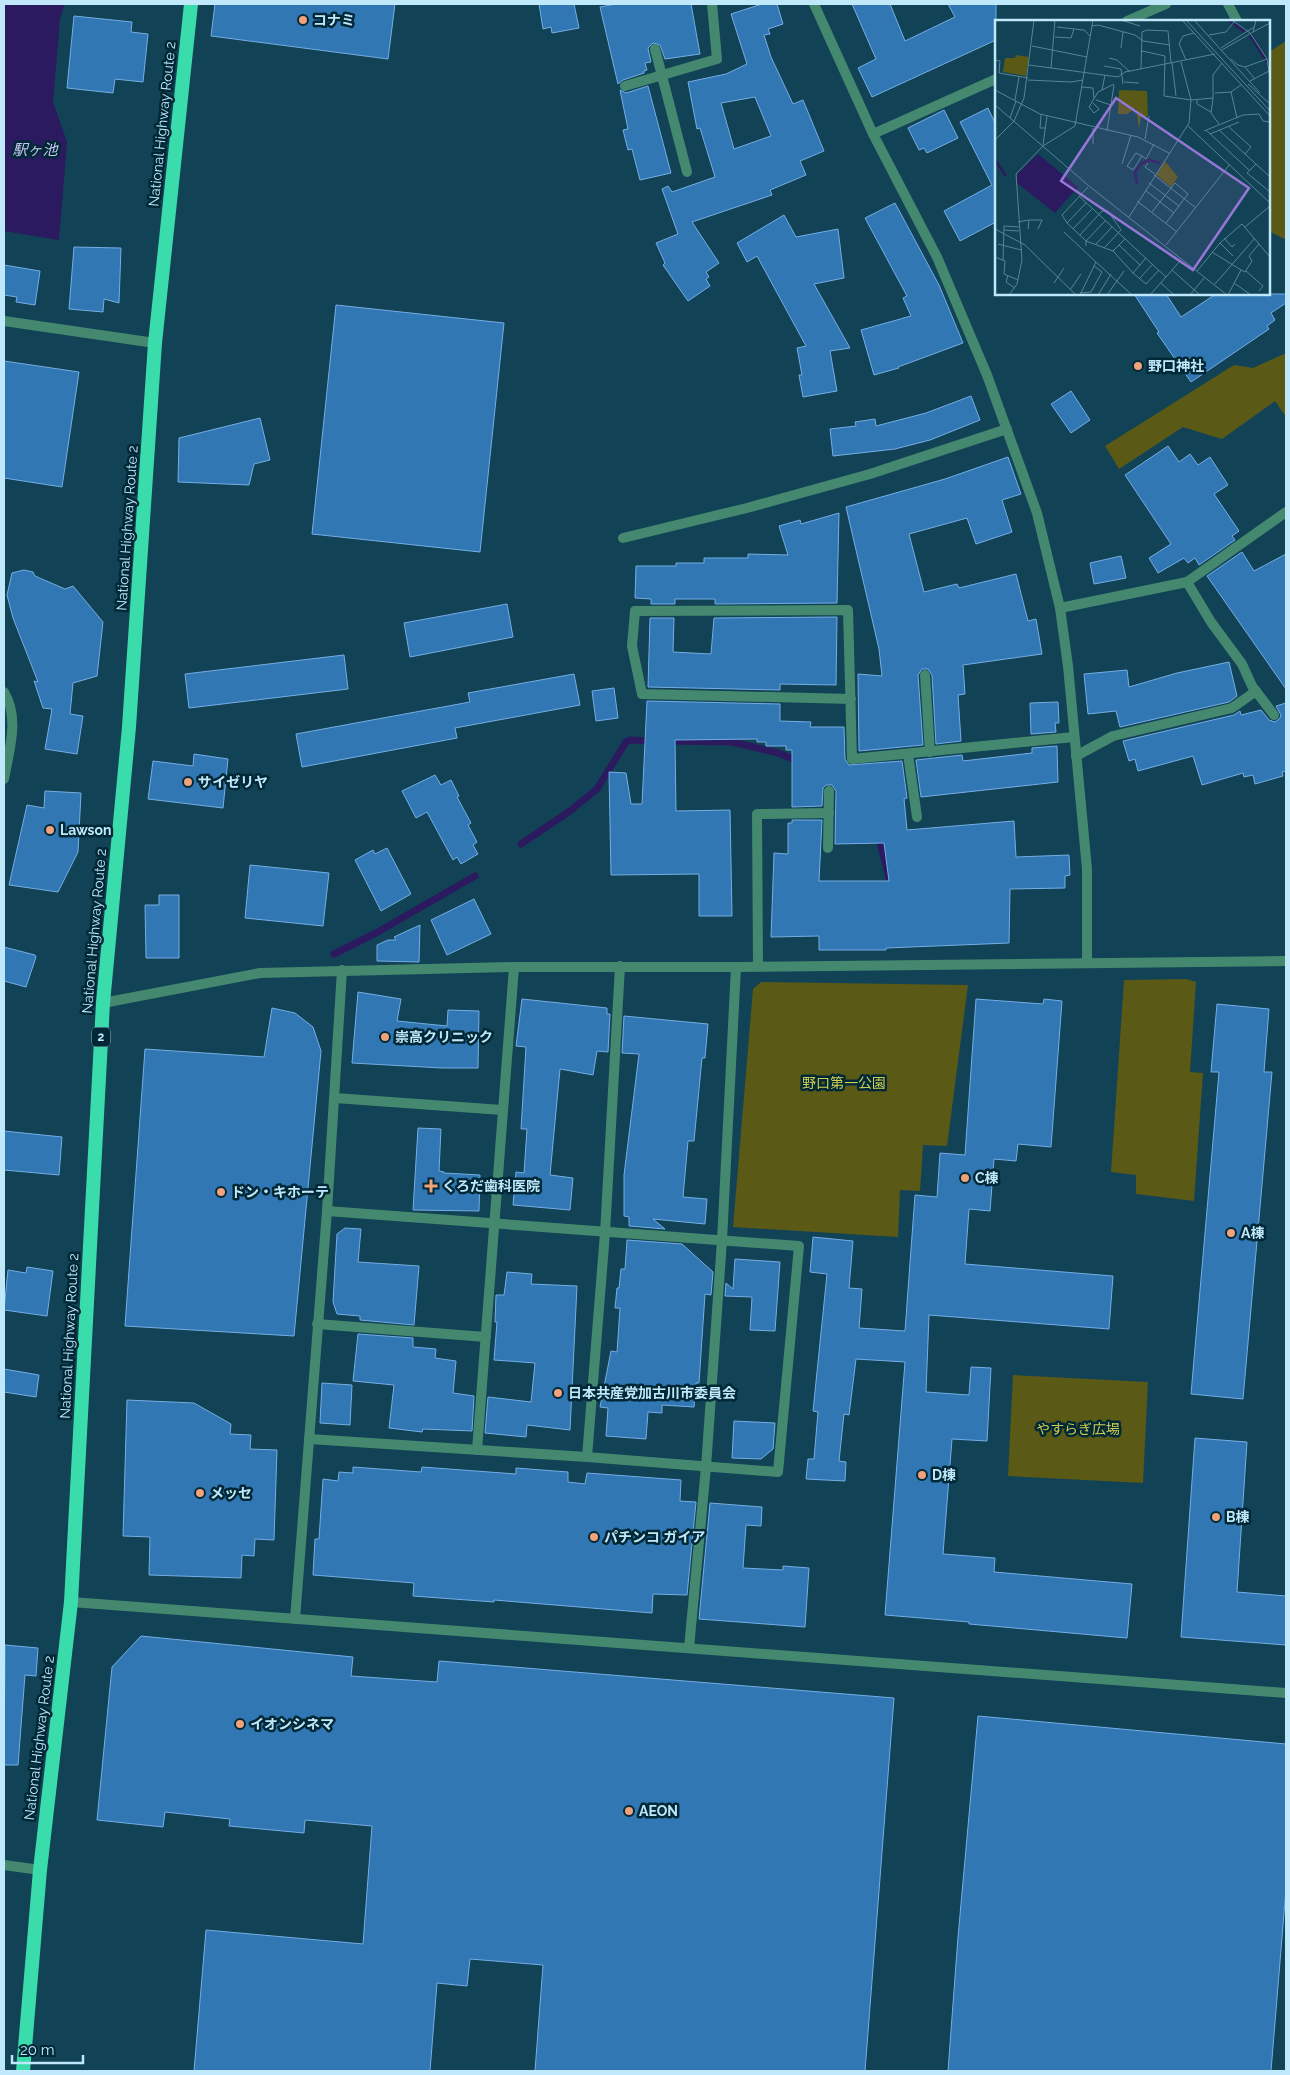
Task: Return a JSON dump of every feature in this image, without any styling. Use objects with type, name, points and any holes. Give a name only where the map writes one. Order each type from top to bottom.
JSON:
[{"type":"highway","name":"National Highway Route 2","points":[[24,2071],[40,1870],[71,1602],[102,1003],[129,728],[156,343],[192,4]]},
{"type":"street","points":[[625,86],[718,60],[712,4]]},
{"type":"street","points":[[814,4],[873,134],[937,257],[987,375],[1037,513],[1060,608],[1087,869],[1087,962]]},
{"type":"street","points":[[1129,20],[1166,4]]},
{"type":"street","points":[[1228,4],[1236,20]]},
{"type":"street","points":[[655,49],[687,172]]},
{"type":"street","points":[[873,134],[995,79]]},
{"type":"street","points":[[4,321],[156,343]]},
{"type":"street","points":[[623,538],[747,508],[870,474],[1007,429]]},
{"type":"street","points":[[1060,608],[1186,582],[1286,512]]},
{"type":"street","points":[[1186,582],[1211,622],[1242,664],[1256,691],[1274,716]]},
{"type":"street","points":[[851,699],[642,694],[632,646],[635,611],[848,610],[851,699],[852,759],[1074,737]]},
{"type":"street","points":[[925,675],[930,752]]},
{"type":"street","points":[[1076,756],[1113,736],[1232,708],[1256,691]]},
{"type":"street","points":[[4,692],[8,698],[13,725],[4,779]]},
{"type":"street","points":[[908,754],[917,817]]},
{"type":"street","points":[[828,848],[829,791]]},
{"type":"street","points":[[758,966],[757,814],[829,813]]},
{"type":"street","points":[[102,1003],[260,973],[342,970],[1286,961]]},
{"type":"street","points":[[586,1457],[605,1233],[620,966]]},
{"type":"street","points":[[477,1450],[514,967]]},
{"type":"street","points":[[689,1648],[706,1467],[722,1240],[736,967]]},
{"type":"street","points":[[295,1619],[327,1211],[342,970]]},
{"type":"street","points":[[335,1098],[502,1110]]},
{"type":"street","points":[[309,1439],[778,1472],[799,1246],[327,1211]]},
{"type":"street","points":[[317,1324],[486,1337]]},
{"type":"street","points":[[71,1602],[1286,1693]]},
{"type":"street","points":[[4,1866],[40,1870]]},
{"type":"green space","points":[[1286,41],[1286,240],[1270,232],[1270,51]]},
{"type":"green space","points":[[1286,353],[1286,417],[1275,401],[1222,439],[1183,427],[1119,469],[1105,446],[1234,365],[1253,368]]},
{"type":"green space","points":[[1186,979],[1196,982],[1190,1072],[1203,1073],[1194,1201],[1136,1194],[1136,1175],[1111,1172],[1124,980]]},
{"type":"green space","name":"野口第一公園","points":[[761,982],[968,985],[947,1146],[923,1145],[920,1191],[900,1190],[898,1237],[733,1227],[753,989]]},
{"type":"green space","name":"やすらぎ広場","points":[[1013,1375],[1148,1382],[1143,1483],[1008,1476]]},
{"type":"water","name":"駅ヶ池","points":[[4,4],[65,4],[60,18],[53,102],[67,142],[59,240],[4,231]]},
{"type":"building","name":"コナミ","points":[[215,4],[395,4],[388,59],[211,36]]},
{"type":"building","points":[[539,4],[574,4],[579,28],[552,33],[551,27],[543,29]]},
{"type":"building","points":[[616,4],[691,4],[700,54],[665,59],[660,45],[653,43],[648,48],[651,62],[645,63],[647,70],[618,84],[600,7]]},
{"type":"building","points":[[762,4],[777,4],[783,24],[768,29],[770,34],[764,35],[771,57],[793,104],[803,100],[824,151],[800,161],[806,175],[770,190],[772,195],[692,222],[719,263],[706,272],[709,277],[706,279],[710,286],[688,301],[663,265],[665,263],[656,243],[678,234],[662,189],[668,186],[672,192],[715,177],[700,128],[697,129],[688,82],[726,74],[747,64],[731,14]],"holes":[[[755,97],[771,136],[734,149],[721,103]]]},
{"type":"building","points":[[852,4],[890,4],[905,41],[955,17],[948,4],[996,4],[995,40],[872,97],[858,68],[876,59]]},
{"type":"building","points":[[74,16],[132,22],[131,32],[148,34],[143,82],[115,79],[113,93],[67,88]]},
{"type":"building","points":[[648,86],[671,173],[640,180],[632,149],[628,150],[623,130],[628,129],[620,90],[626,93]]},
{"type":"building","points":[[988,108],[995,123],[995,223],[960,241],[944,211],[992,185],[960,122]]},
{"type":"building","points":[[944,110],[958,138],[927,153],[924,148],[919,150],[908,128]]},
{"type":"building","points":[[895,203],[939,285],[963,343],[899,368],[874,375],[861,330],[911,316],[903,298],[907,296],[865,218]]},
{"type":"building","points":[[784,215],[796,237],[838,229],[844,278],[814,284],[850,348],[830,351],[837,391],[803,397],[799,375],[802,375],[797,348],[806,346],[757,256],[747,262],[737,243]]},
{"type":"building","points":[[74,247],[121,248],[119,303],[104,299],[103,312],[69,309]]},
{"type":"building","points":[[4,265],[40,271],[35,305],[16,302],[17,297],[4,295]]},
{"type":"building","points":[[1286,294],[1286,303],[1271,313],[1275,320],[1267,326],[1269,329],[1191,382],[1157,333],[1159,332],[1135,295],[1167,295],[1181,317],[1214,295]]},
{"type":"building","points":[[336,305],[504,323],[480,552],[312,534]]},
{"type":"building","points":[[4,361],[79,372],[62,487],[4,478]]},
{"type":"building","points":[[1071,391],[1090,420],[1071,433],[1051,404]]},
{"type":"building","points":[[971,396],[980,420],[930,440],[895,449],[833,456],[830,429],[856,426],[855,422],[875,419],[876,426],[926,413]]},
{"type":"building","points":[[260,418],[270,460],[254,464],[249,485],[178,482],[179,438]]},
{"type":"building","points":[[1168,446],[1179,462],[1190,454],[1198,465],[1210,457],[1228,485],[1214,494],[1239,531],[1232,536],[1235,540],[1199,565],[1195,558],[1188,563],[1184,558],[1158,573],[1149,558],[1171,544],[1125,475]]},
{"type":"building","points":[[1008,457],[1021,494],[1002,500],[1012,532],[976,544],[967,518],[909,534],[924,592],[957,584],[959,588],[1016,574],[1028,621],[1036,619],[1042,654],[963,665],[965,694],[958,695],[961,741],[936,744],[932,675],[928,669],[922,669],[918,675],[923,745],[859,751],[858,674],[882,676],[879,649],[846,507],[945,479]]},
{"type":"building","points":[[839,513],[837,603],[715,604],[715,599],[675,599],[675,604],[651,604],[651,599],[635,598],[636,566],[676,566],[676,563],[704,563],[704,558],[748,558],[748,554],[788,555],[779,526],[800,520],[801,524]]},
{"type":"building","points":[[1242,552],[1254,571],[1286,554],[1286,689],[1207,576]]},
{"type":"building","points":[[1121,556],[1126,578],[1094,584],[1090,563]]},
{"type":"building","points":[[24,570],[33,572],[35,576],[65,589],[73,586],[103,622],[97,676],[73,683],[70,714],[83,716],[77,754],[45,749],[52,709],[43,708],[34,681],[38,682],[13,618],[7,595],[12,573]]},
{"type":"building","points":[[507,604],[513,637],[410,657],[404,623]]},
{"type":"building","points":[[837,617],[836,685],[780,684],[780,690],[648,687],[650,618],[674,618],[673,652],[711,654],[714,618]]},
{"type":"building","points":[[344,655],[348,689],[189,708],[185,674]]},
{"type":"building","points":[[1229,662],[1237,696],[1229,702],[1120,727],[1116,711],[1088,714],[1084,674],[1127,670],[1129,687],[1177,673]]},
{"type":"building","points":[[574,674],[580,705],[455,728],[457,738],[302,767],[296,734],[470,702],[468,693]]},
{"type":"building","points":[[614,688],[618,718],[596,721],[592,691]]},
{"type":"building","points":[[647,701],[780,704],[780,721],[811,722],[810,727],[844,727],[845,759],[849,765],[902,761],[907,798],[904,799],[907,830],[1014,821],[1016,857],[1069,855],[1070,875],[1065,876],[1065,888],[1010,889],[1009,943],[886,948],[886,950],[819,950],[819,936],[771,937],[774,853],[788,854],[788,823],[792,823],[792,820],[822,820],[819,881],[889,881],[884,843],[835,844],[836,791],[832,785],[826,785],[823,788],[822,806],[792,807],[792,750],[786,750],[786,746],[766,746],[766,742],[757,742],[757,739],[675,740],[676,811],[730,810],[732,916],[699,916],[699,874],[611,875],[609,772],[626,773],[631,804],[642,804]]},
{"type":"building","points":[[1058,702],[1059,723],[1055,723],[1056,732],[1031,734],[1030,703]]},
{"type":"building","points":[[1286,703],[1286,771],[1282,772],[1283,776],[1255,784],[1253,775],[1244,777],[1243,773],[1202,785],[1193,756],[1138,771],[1135,759],[1129,761],[1123,741],[1234,715],[1240,711],[1241,715],[1261,710],[1269,720],[1275,722],[1281,715],[1276,706]]},
{"type":"building","points":[[1057,746],[1058,782],[921,797],[916,760],[962,755],[963,761],[1032,753],[1032,748]]},
{"type":"building","name":"サイゼリヤ","points":[[194,754],[228,759],[223,808],[148,799],[153,761],[193,766]]},
{"type":"building","points":[[435,775],[441,785],[451,780],[459,796],[457,797],[471,823],[468,825],[477,842],[473,845],[478,854],[461,864],[457,857],[453,860],[427,812],[416,818],[402,791]]},
{"type":"building","name":"Lawson","points":[[45,791],[81,793],[78,852],[58,892],[9,885],[27,805],[44,808]]},
{"type":"building","points":[[387,848],[411,894],[381,911],[355,860],[373,850],[375,854]]},
{"type":"building","points":[[250,865],[329,873],[323,926],[245,918]]},
{"type":"building","points":[[159,895],[179,895],[179,958],[146,958],[145,905],[159,905]]},
{"type":"building","points":[[474,899],[491,934],[447,955],[431,920]]},
{"type":"building","points":[[420,925],[419,962],[377,961],[377,945],[388,940],[396,940],[394,937]]},
{"type":"building","points":[[4,947],[35,955],[36,957],[26,987],[4,981]]},
{"type":"building","name":"崇高クリニック","points":[[358,992],[401,999],[397,1021],[447,1026],[448,1010],[479,1011],[478,1068],[352,1063]]},
{"type":"building","points":[[522,999],[607,1008],[607,1014],[610,1014],[608,1052],[597,1051],[593,1075],[560,1069],[550,1175],[573,1178],[570,1210],[513,1205],[516,1172],[524,1173],[527,1129],[521,1129],[526,1047],[516,1046]]},
{"type":"building","points":[[976,999],[1043,1004],[1044,999],[1062,1001],[1051,1147],[1018,1144],[1016,1161],[994,1159],[990,1211],[969,1209],[965,1264],[1113,1276],[1109,1329],[929,1315],[926,1392],[969,1395],[971,1367],[991,1368],[987,1441],[952,1439],[943,1554],[995,1558],[994,1572],[1132,1584],[1127,1638],[885,1615],[905,1362],[856,1359],[849,1415],[844,1414],[839,1461],[846,1462],[845,1481],[806,1479],[808,1459],[814,1459],[818,1412],[813,1411],[827,1274],[810,1272],[813,1237],[853,1241],[849,1288],[862,1289],[859,1328],[905,1331],[915,1195],[937,1197],[940,1153],[965,1155]]},
{"type":"building","name":"A棟","points":[[1217,1004],[1269,1009],[1264,1072],[1272,1072],[1243,1399],[1191,1394],[1219,1072],[1211,1072]]},
{"type":"building","name":"ドン・キホーテ","points":[[272,1008],[295,1013],[313,1027],[321,1051],[294,1336],[125,1326],[145,1049],[264,1057]]},
{"type":"building","points":[[624,1016],[708,1024],[705,1058],[702,1058],[694,1141],[688,1141],[683,1197],[707,1199],[705,1224],[653,1219],[665,1229],[629,1226],[629,1217],[624,1216],[624,1175],[639,1054],[622,1053]]},
{"type":"building","points":[[418,1128],[441,1129],[439,1171],[444,1173],[480,1175],[479,1211],[413,1210]]},
{"type":"building","points":[[4,1131],[62,1137],[59,1175],[4,1170]]},
{"type":"building","points":[[345,1228],[361,1229],[358,1262],[419,1266],[414,1325],[360,1320],[360,1316],[337,1314],[333,1302],[337,1234]]},
{"type":"building","points":[[627,1240],[682,1244],[713,1272],[711,1295],[705,1294],[699,1383],[696,1383],[694,1407],[662,1405],[662,1413],[648,1412],[646,1439],[606,1436],[608,1408],[600,1407],[611,1351],[617,1352],[620,1308],[615,1308],[621,1269],[625,1269]]},
{"type":"building","points":[[735,1259],[780,1262],[775,1331],[750,1330],[752,1297],[725,1296],[726,1283],[733,1289]]},
{"type":"building","points":[[27,1267],[53,1271],[47,1316],[4,1310],[8,1270],[26,1273]]},
{"type":"building","points":[[507,1272],[532,1274],[531,1284],[577,1286],[570,1430],[527,1425],[526,1437],[485,1433],[488,1397],[531,1402],[535,1363],[494,1360],[497,1322],[495,1322],[496,1295],[504,1295]]},
{"type":"building","points":[[358,1334],[413,1338],[413,1347],[436,1349],[435,1358],[456,1361],[453,1393],[474,1396],[472,1431],[423,1429],[422,1432],[389,1428],[394,1385],[353,1381]]},
{"type":"building","points":[[4,1369],[39,1375],[36,1397],[4,1392]]},
{"type":"building","points":[[322,1383],[352,1385],[350,1425],[320,1423]]},
{"type":"building","name":"メッセ","points":[[127,1400],[194,1403],[231,1424],[230,1434],[251,1435],[250,1449],[277,1450],[274,1540],[255,1539],[254,1556],[242,1555],[241,1578],[149,1575],[150,1537],[123,1536]]},
{"type":"building","points":[[734,1421],[775,1423],[773,1449],[761,1459],[732,1458]]},
{"type":"building","name":"B棟","points":[[1195,1438],[1247,1442],[1237,1592],[1286,1596],[1286,1645],[1181,1637]]},
{"type":"building","points":[[353,1467],[421,1472],[422,1467],[516,1474],[516,1468],[568,1472],[568,1482],[585,1484],[587,1473],[681,1480],[680,1501],[696,1502],[687,1595],[653,1594],[652,1613],[494,1600],[494,1602],[413,1596],[414,1583],[313,1575],[315,1539],[319,1539],[323,1479],[338,1481],[339,1472],[353,1473]]},
{"type":"building","points":[[710,1503],[762,1507],[761,1526],[746,1525],[743,1568],[783,1570],[783,1566],[809,1568],[805,1627],[699,1619]]},
{"type":"building","name":"AEON","points":[[141,1636],[353,1657],[351,1676],[437,1682],[439,1661],[894,1698],[865,2071],[535,2071],[543,1965],[470,1959],[467,1986],[437,1983],[430,2071],[194,2071],[206,1930],[363,1944],[372,1826],[305,1820],[304,1833],[229,1826],[230,1819],[165,1812],[163,1827],[97,1820],[112,1667]]},
{"type":"building","points":[[5,1645],[38,1648],[36,1676],[25,1675],[18,1765],[4,1765]]},
{"type":"building","points":[[978,1716],[1286,1744],[1286,1889],[1271,2071],[948,2071]]},
{"type":"waterway","points":[[521,844],[570,811],[597,789],[626,742],[630,740],[653,741]]},
{"type":"waterway","points":[[666,741],[732,742],[778,753],[800,762]]},
{"type":"waterway","points":[[878,834],[890,882]]},
{"type":"waterway","points":[[334,954],[376,933],[475,876]]},
{"type":"place","name":"コナミ","points":[[303,20]]},
{"type":"place","name":"野口神社","points":[[1138,366]]},
{"type":"place","name":"サイゼリヤ","points":[[188,782]]},
{"type":"place","name":"Lawson","points":[[50,830]]},
{"type":"place","name":"崇高クリニック","points":[[385,1037]]},
{"type":"place","name":"C棟","points":[[965,1178]]},
{"type":"place","name":"くろだ歯科医院","points":[[431,1186]]},
{"type":"place","name":"ドン・キホーテ","points":[[221,1192]]},
{"type":"place","name":"A棟","points":[[1231,1233]]},
{"type":"place","name":"日本共産党加古川市委員会","points":[[558,1393]]},
{"type":"place","name":"D棟","points":[[922,1475]]},
{"type":"place","name":"メッセ","points":[[200,1493]]},
{"type":"place","name":"B棟","points":[[1216,1517]]},
{"type":"place","name":"パチンコ ガイア","points":[[594,1537]]},
{"type":"place","name":"イオンシネマ","points":[[240,1724]]},
{"type":"place","name":"AEON","points":[[629,1811]]}]
